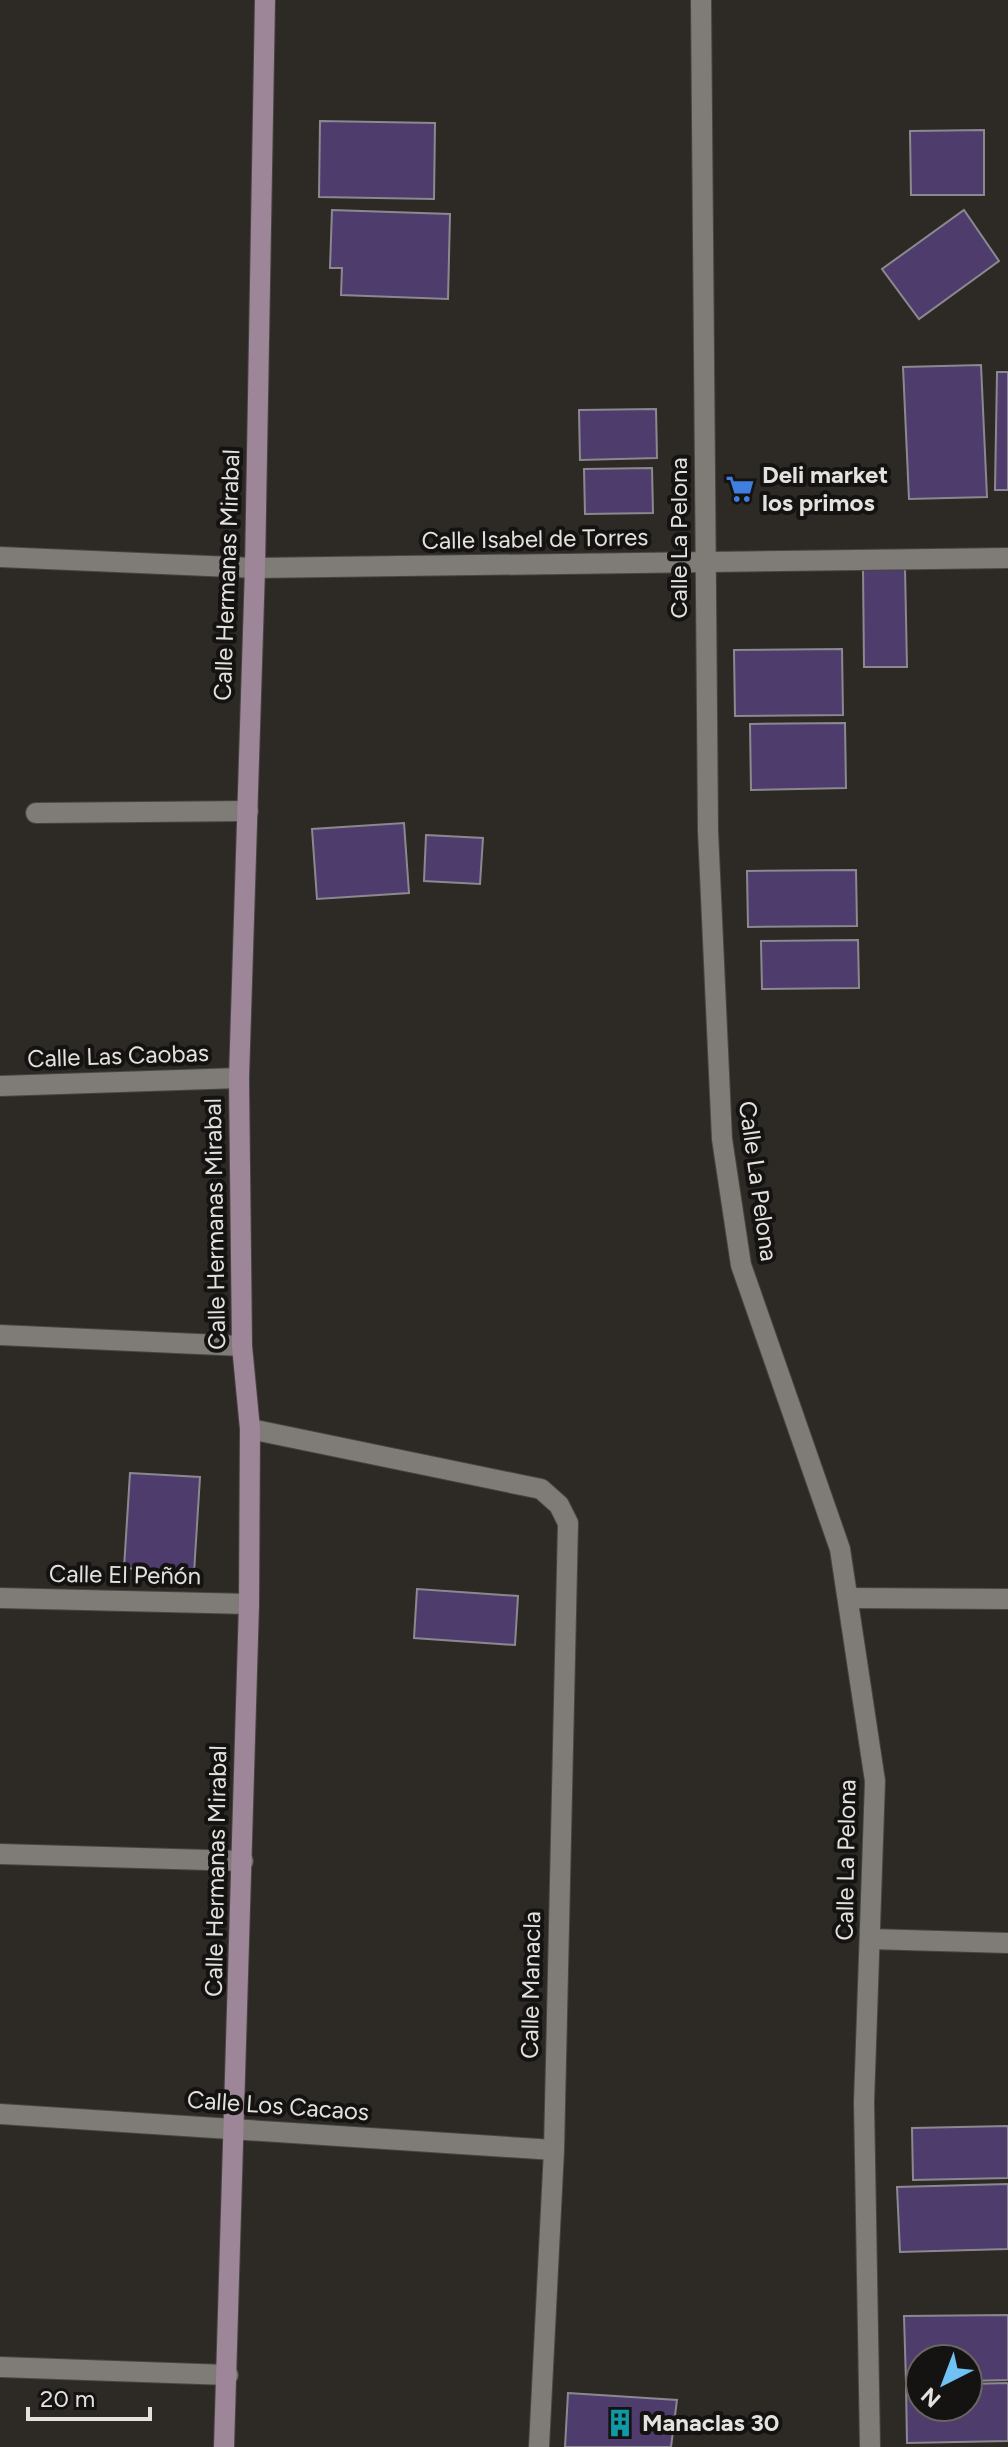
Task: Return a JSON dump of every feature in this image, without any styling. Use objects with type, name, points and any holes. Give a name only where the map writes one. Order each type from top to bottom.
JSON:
[{"type":"street","name":"Calle Hermanas Mirabal","points":[[224,2447],[249,1604],[250,1429],[242,1346],[239,1078],[248,811],[247,740],[255,568],[265,0]]},
{"type":"street","name":"Calle La Pelona","points":[[701,0],[708,831],[722,1139],[741,1265],[840,1549],[875,1781],[864,2102],[870,2447]]},
{"type":"street","name":"Calle Isabel de Torres","points":[[0,557],[255,568],[1008,558]]},
{"type":"street","points":[[36,813],[248,811]]},
{"type":"street","name":"Calle Las Caobas","points":[[0,1086],[239,1078]]},
{"type":"street","points":[[0,1335],[242,1346]]},
{"type":"street","name":"Calle Manacla","points":[[250,1429],[541,1489],[559,1505],[568,1523],[554,2150],[539,2447]]},
{"type":"street","name":"Calle El Peñón","points":[[0,1598],[249,1604]]},
{"type":"street","points":[[848,1598],[1008,1599]]},
{"type":"street","points":[[0,1854],[243,1861]]},
{"type":"street","points":[[870,1939],[1008,1943]]},
{"type":"street","name":"Calle Los Cacaos","points":[[0,2114],[554,2150]]},
{"type":"street","points":[[0,2367],[228,2375]]},
{"type":"building","points":[[320,121],[435,123],[434,199],[319,197]]},
{"type":"building","points":[[984,130],[984,195],[911,195],[910,131]]},
{"type":"building","points":[[332,210],[450,214],[448,299],[341,295],[342,268],[330,268]]},
{"type":"building","points":[[964,210],[999,261],[919,319],[882,269]]},
{"type":"building","points":[[981,365],[987,497],[909,499],[903,367]]},
{"type":"building","points":[[997,372],[1008,372],[1008,490],[995,490]]},
{"type":"building","points":[[656,409],[657,458],[580,460],[579,410]]},
{"type":"building","points":[[652,468],[653,513],[585,514],[584,469]]},
{"type":"building","points":[[863,568],[905,568],[907,667],[864,667]]},
{"type":"building","points":[[842,649],[843,715],[735,716],[734,650]]},
{"type":"building","points":[[845,723],[846,788],[751,790],[750,724]]},
{"type":"building","points":[[404,823],[409,893],[317,899],[312,829]]},
{"type":"building","points":[[426,835],[483,838],[480,884],[424,881]]},
{"type":"building","points":[[856,870],[857,926],[748,927],[747,871]]},
{"type":"building","points":[[858,940],[859,988],[762,989],[761,941]]},
{"type":"building","points":[[130,1473],[200,1477],[194,1573],[124,1568]]},
{"type":"building","points":[[417,1589],[518,1596],[515,1645],[414,1638]]},
{"type":"building","points":[[1008,2126],[1008,2178],[913,2180],[912,2128]]},
{"type":"building","points":[[1008,2184],[1008,2249],[900,2252],[897,2187]]},
{"type":"building","points":[[1008,2315],[1008,2380],[984,2381],[984,2343],[905,2343],[904,2316]]},
{"type":"building","points":[[1008,2383],[1008,2441],[907,2443],[907,2423],[984,2423],[984,2384]]},
{"type":"building","name":"Manaclas 30","points":[[568,2393],[677,2400],[671,2447],[565,2447]]},
{"type":"place","name":"Deli market los primos","points":[[740,489]]},
{"type":"place","name":"Manaclas 30","points":[[620,2423]]}]
